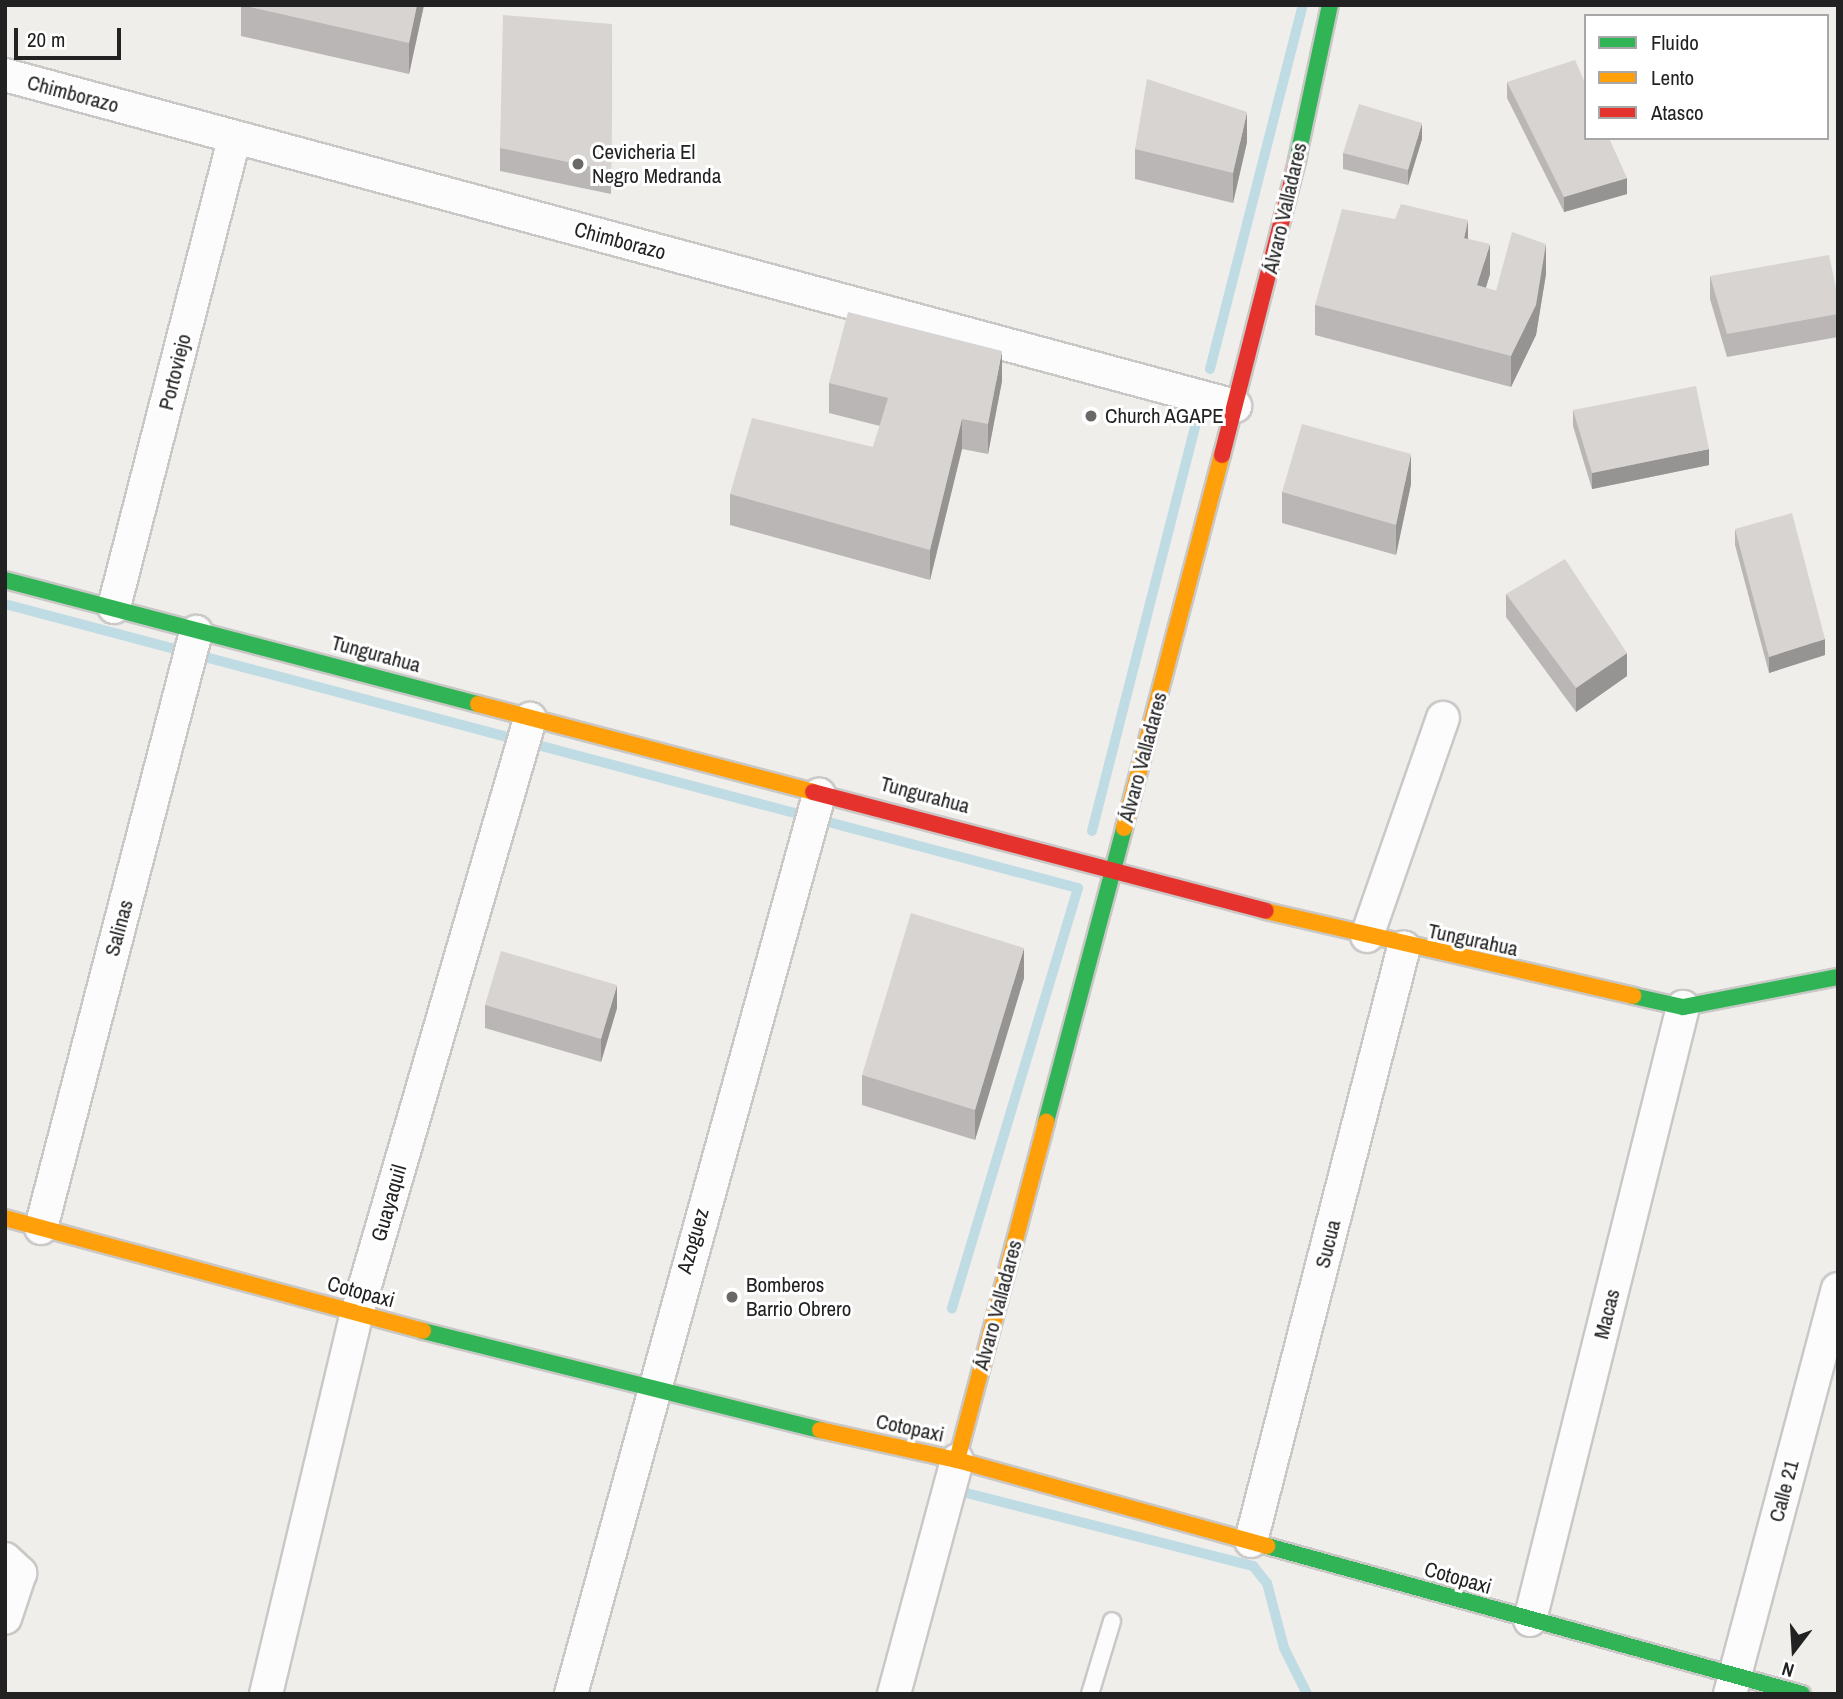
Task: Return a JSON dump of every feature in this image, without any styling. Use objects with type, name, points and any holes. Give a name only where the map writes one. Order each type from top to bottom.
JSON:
[{"type":"street","name":"Álvaro Valladares","points":[[894,1694],[1235,406],[1330,5]]},
{"type":"street","name":"Chimborazo","points":[[5,75],[1235,406]]},
{"type":"street","name":"Portoviejo","points":[[114,607],[235,137]]},
{"type":"street","name":"Tungurahua","points":[[5,580],[531,718],[1114,866],[1404,947],[1683,1007],[1838,977]]},
{"type":"street","name":"Salinas","points":[[41,1228],[197,631]]},
{"type":"street","name":"Guayaquil","points":[[266,1694],[357,1313],[531,718]]},
{"type":"street","points":[[1367,936],[1443,718]]},
{"type":"street","name":"Azoguez","points":[[571,1694],[650,1392],[819,792]]},
{"type":"street","name":"Sucua","points":[[1251,1541],[1404,947]]},
{"type":"street","name":"Macas","points":[[1530,1620],[1683,1007]]},
{"type":"street","name":"Cotopaxi","points":[[5,1218],[650,1392],[1251,1541],[1530,1620],[1733,1684],[1802,1694]]},
{"type":"street","name":"Calle 21","points":[[1733,1684],[1838,1289]]},
{"type":"street","points":[[5,1559],[20,1573],[5,1618]]},
{"type":"lane","points":[[1090,1694],[1112,1621]]},
{"type":"building","points":[[241,5],[417,5],[409,43]]},
{"type":"building","points":[[503,15],[612,24],[611,171],[500,148]]},
{"type":"building","points":[[1575,60],[1584,80],[1584,140],[1610,140],[1627,178],[1564,197],[1507,82]]},
{"type":"building","points":[[1147,79],[1247,112],[1233,173],[1135,149]]},
{"type":"building","points":[[1359,104],[1422,123],[1408,170],[1343,153]]},
{"type":"building","points":[[1401,204],[1468,220],[1464,238],[1490,244],[1477,285],[1496,291],[1512,232],[1546,244],[1536,305],[1511,356],[1315,305],[1342,209],[1395,219]]},
{"type":"building","points":[[1829,255],[1838,297],[1838,314],[1727,334],[1710,276]]},
{"type":"building","points":[[848,312],[1002,351],[988,424],[962,419],[930,550],[730,494],[752,418],[873,447],[888,398],[829,383]]},
{"type":"building","points":[[1696,386],[1709,449],[1592,473],[1573,410]]},
{"type":"building","points":[[1302,424],[1411,454],[1396,525],[1282,492]]},
{"type":"building","points":[[1792,513],[1825,639],[1769,657],[1735,529]]},
{"type":"building","points":[[1565,559],[1627,653],[1576,688],[1506,594]]},
{"type":"building","points":[[911,913],[1024,948],[975,1110],[862,1075]]},
{"type":"building","points":[[501,951],[617,985],[601,1039],[485,1005]]},
{"type":"waterway","points":[[1210,369],[1303,5]]},
{"type":"waterway","points":[[1092,831],[1195,426]]},
{"type":"waterway","points":[[5,604],[1078,888],[952,1309]]},
{"type":"waterway","points":[[951,1489],[1253,1566],[1267,1583],[1284,1648],[1307,1694]]},
{"type":"traffic: fast","points":[[1297,160],[1330,5]]},
{"type":"traffic: fast","points":[[5,580],[478,704]]},
{"type":"traffic: fast","points":[[1046,1122],[1124,828]]},
{"type":"traffic: fast","points":[[1633,996],[1683,1007],[1838,977]]},
{"type":"traffic: fast","points":[[423,1331],[820,1430]]},
{"type":"traffic: fast","points":[[1267,1546],[1802,1694]]},
{"type":"traffic: slow","points":[[1124,828],[1222,455]]},
{"type":"traffic: slow","points":[[478,704],[813,792]]},
{"type":"traffic: slow","points":[[1266,911],[1633,996]]},
{"type":"traffic: slow","points":[[957,1460],[1046,1122]]},
{"type":"traffic: slow","points":[[5,1218],[423,1331]]},
{"type":"traffic: slow","points":[[820,1430],[957,1460],[1267,1546]]},
{"type":"traffic: jam","points":[[1222,455],[1297,160]]},
{"type":"traffic: jam","points":[[813,792],[1266,911]]},
{"type":"place","name":"Cevicheria El Negro Medranda","points":[[578,164]]},
{"type":"place","name":"Church AGAPE","points":[[1091,416]]},
{"type":"place","name":"Bomberos Barrio Obrero","points":[[732,1297]]}]
